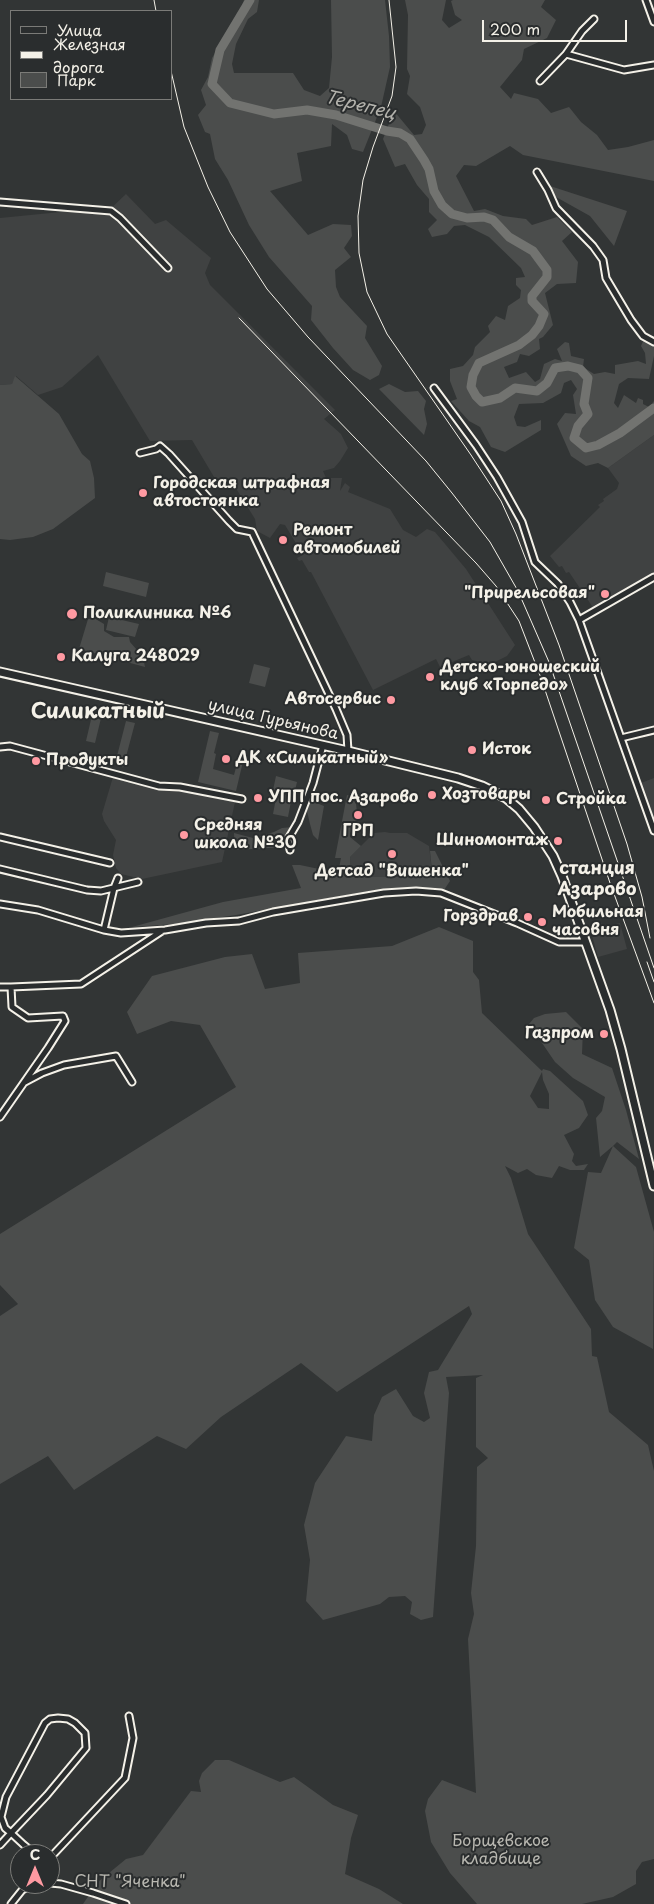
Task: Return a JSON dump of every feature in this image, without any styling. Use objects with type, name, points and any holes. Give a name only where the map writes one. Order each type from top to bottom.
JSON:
[{"type":"street","points":[[646,0],[654,22]]},
{"type":"street","points":[[540,81],[566,54],[582,31],[594,19]]},
{"type":"street","points":[[566,54],[624,70],[654,65]]},
{"type":"street","points":[[537,172],[556,208],[593,246],[603,260],[606,278],[631,320],[643,336],[654,342]]},
{"type":"street","points":[[0,202],[111,211],[168,268]]},
{"type":"street","points":[[434,388],[497,477],[522,522],[535,562],[558,584],[579,620],[654,831]]},
{"type":"street","points":[[140,453],[156,449],[160,446],[238,529],[252,532],[336,709],[347,735],[348,751]]},
{"type":"street","points":[[579,620],[654,578]]},
{"type":"street","name":"улица Гурьянова","points":[[0,672],[323,745],[458,778],[482,786],[506,798],[519,809],[553,856],[562,876],[610,1010],[654,1186]]},
{"type":"street","points":[[621,738],[654,730]]},
{"type":"street","points":[[290,850],[288,840],[298,822],[313,783],[323,745]]},
{"type":"street","points":[[0,747],[10,746],[159,786],[180,787],[242,799]]},
{"type":"street","points":[[0,837],[110,863]]},
{"type":"street","points":[[0,869],[87,890],[101,891],[138,882]]},
{"type":"street","points":[[104,930],[118,878]]},
{"type":"street","points":[[0,904],[38,910],[104,930],[122,932],[165,930],[206,923],[239,921],[274,912],[384,893],[416,891],[441,893],[559,942],[585,942]]},
{"type":"street","points":[[0,987],[81,984],[165,930]]},
{"type":"street","points":[[0,1117],[48,1048],[64,1021],[63,1016],[28,1018],[12,1007],[11,987]]},
{"type":"street","points":[[22,1084],[42,1073],[64,1066],[116,1056],[132,1082]]},
{"type":"street","points":[[60,1847],[126,1778],[133,1738],[129,1716]]},
{"type":"street","points":[[0,1845],[11,1832],[47,1795],[86,1748],[85,1733],[68,1719],[50,1719],[45,1723],[6,1797],[1,1817],[5,1828],[11,1832],[24,1844]]},
{"type":"street","points":[[60,1884],[126,1904]]},
{"type":"street","points":[[10,1904],[19,1894]]},
{"type":"shaded area","points":[[126,194],[155,224],[166,220],[211,258],[205,273],[210,285],[335,410],[324,419],[341,434],[348,448],[334,468],[323,471],[326,478],[342,478],[340,491],[345,483],[350,487],[348,492],[390,509],[403,530],[416,537],[427,529],[435,532],[466,569],[515,645],[507,656],[491,664],[472,660],[469,655],[440,667],[436,659],[373,690],[311,572],[309,572],[302,560],[299,561],[297,558],[303,555],[285,525],[280,524],[270,538],[257,531],[255,519],[232,482],[235,480],[220,487],[192,440],[150,441],[98,355],[62,387],[38,395],[16,376],[12,384],[0,385],[0,218],[71,211],[107,212]]},
{"type":"shaded area","points":[[654,435],[654,574],[594,609],[569,572],[566,573],[562,566],[559,567],[550,556],[600,507],[598,505],[604,501],[603,499],[617,489],[619,483],[608,468]]},
{"type":"shaded area","name":"Средняя школа №30","points":[[113,777],[157,789],[178,790],[235,802],[222,862],[142,879],[121,874],[116,868],[113,855],[116,840],[104,821],[102,814]]},
{"type":"shaded area","points":[[654,778],[654,821],[641,783]]},
{"type":"shaded area","name":"Детсад \"Вишенка\"","points":[[374,833],[407,833],[429,846],[432,871],[420,876],[354,877],[351,871],[350,857]]},
{"type":"shaded area","points":[[601,922],[603,927],[620,923],[627,949],[598,957],[589,925]]},
{"type":"green space","points":[[244,0],[259,0],[257,12],[248,19],[236,44],[232,64],[234,73],[293,73],[304,90],[320,96],[329,88],[332,57],[331,0],[385,0],[390,67],[381,107],[363,152],[352,149],[347,135],[332,124],[331,146],[297,153],[302,181],[270,191],[308,235],[333,224],[351,225],[352,236],[344,248],[351,257],[335,270],[336,287],[340,297],[367,326],[365,338],[382,366],[379,375],[370,380],[353,370],[333,348],[311,320],[312,306],[269,257],[249,225],[228,180],[215,159],[210,134],[205,132],[198,115],[206,105],[201,90],[208,77],[212,58],[240,11]]},
{"type":"green space","points":[[405,0],[446,0],[442,20],[449,28],[462,20],[455,15],[451,1],[453,0],[545,0],[541,7],[556,20],[547,38],[524,49],[522,60],[500,87],[511,99],[514,93],[538,99],[551,113],[569,107],[581,122],[597,135],[608,150],[654,140],[654,181],[523,155],[510,146],[476,166],[464,165],[456,176],[474,211],[485,209],[503,216],[526,219],[532,225],[557,217],[572,232],[562,241],[578,262],[576,283],[557,284],[545,293],[553,325],[539,339],[540,349],[529,356],[520,354],[517,362],[504,367],[509,378],[526,372],[535,382],[540,379],[544,364],[555,359],[562,361],[557,349],[565,342],[569,343],[571,356],[584,359],[583,367],[594,374],[605,372],[615,374],[615,365],[638,361],[646,364],[645,353],[641,346],[644,339],[654,344],[654,356],[649,379],[628,378],[619,384],[614,403],[618,408],[624,395],[636,403],[638,398],[643,400],[643,404],[649,407],[654,401],[654,435],[608,468],[598,463],[586,466],[571,456],[557,424],[565,413],[576,414],[573,395],[577,389],[571,380],[564,383],[561,393],[543,403],[519,404],[514,417],[517,426],[525,427],[541,420],[541,430],[505,452],[491,447],[480,427],[469,421],[451,401],[457,399],[450,381],[450,369],[463,366],[473,355],[475,347],[490,332],[488,326],[496,316],[505,320],[508,306],[520,298],[521,290],[516,285],[516,278],[525,277],[521,268],[489,237],[465,225],[454,226],[447,234],[432,237],[428,229],[437,220],[429,212],[429,199],[417,185],[405,164],[395,167],[383,139],[394,111],[414,135],[422,134],[426,125],[420,107],[407,94],[410,76],[407,69],[408,15]]},
{"type":"green space","points":[[550,186],[627,211],[614,246],[590,216],[556,197]]},
{"type":"green space","points":[[15,376],[59,414],[82,454],[90,461],[94,478],[95,498],[53,529],[33,537],[10,540],[0,539],[0,385],[12,384]]},
{"type":"green space","points":[[389,384],[405,392],[418,391],[426,401],[424,409],[427,424],[424,435],[379,389]]},
{"type":"green space","points":[[106,572],[149,583],[146,597],[103,586]]},
{"type":"green space","points":[[109,617],[139,624],[135,637],[106,630]]},
{"type":"green space","points":[[94,618],[104,624],[104,631],[114,637],[129,637],[130,642],[143,657],[145,667],[79,649],[88,619]]},
{"type":"green space","points":[[254,664],[270,668],[265,687],[249,683]]},
{"type":"green space","points":[[93,711],[102,714],[95,743],[86,741]]},
{"type":"green space","points":[[126,721],[135,723],[123,768],[117,756]]},
{"type":"green space","points":[[210,731],[219,733],[214,753],[216,754],[213,769],[234,775],[241,748],[246,749],[236,791],[198,782]]},
{"type":"green space","points":[[276,776],[297,782],[294,795],[273,790]]},
{"type":"green space","points":[[277,793],[292,796],[288,817],[273,814]]},
{"type":"green space","points":[[347,795],[351,796],[356,804],[356,817],[360,821],[350,833],[350,837],[361,846],[350,857],[351,871],[354,877],[420,876],[432,871],[430,851],[435,851],[450,881],[444,890],[393,888],[236,915],[175,924],[132,927],[223,902],[301,888],[292,865],[338,873],[341,858],[335,858]]},
{"type":"green space","points":[[309,800],[324,806],[318,840],[313,835],[306,807]]},
{"type":"green space","points":[[294,827],[285,843],[286,847],[235,850],[234,833],[253,838],[282,828]]},
{"type":"green space","name":"Борщевское кладбище","points":[[439,927],[473,941],[473,972],[479,980],[482,1013],[542,1071],[543,1069],[550,1071],[583,1101],[588,1115],[579,1128],[564,1135],[574,1154],[572,1161],[576,1166],[588,1164],[584,1170],[570,1170],[559,1166],[552,1178],[536,1175],[527,1169],[518,1173],[505,1166],[511,1178],[528,1234],[591,1329],[592,1356],[597,1357],[609,1412],[648,1445],[654,1471],[654,1859],[642,1862],[636,1871],[636,1884],[613,1897],[582,1904],[477,1904],[450,1873],[431,1842],[425,1811],[428,1799],[442,1780],[476,1793],[468,1639],[474,1614],[471,1593],[476,1546],[477,1467],[488,1458],[476,1447],[476,1378],[483,1375],[446,1377],[449,1393],[433,1617],[421,1620],[410,1614],[412,1602],[405,1596],[389,1597],[380,1604],[323,1620],[306,1601],[310,1560],[304,1525],[315,1483],[346,1436],[372,1441],[374,1415],[382,1397],[396,1389],[413,1416],[424,1422],[430,1418],[424,1393],[429,1372],[438,1370],[472,1314],[469,1306],[337,1392],[301,1363],[221,1417],[186,1449],[157,1436],[74,1490],[48,1456],[0,1484],[0,1316],[18,1304],[0,1285],[0,1234],[236,1087],[200,1025],[171,1021],[137,1034],[127,1012],[152,976],[225,957],[252,954],[265,989],[300,983],[298,953],[392,946]],"holes":[[[542,1072],[549,1094],[549,1109],[538,1108],[530,1096]]]},
{"type":"green space","points":[[566,1012],[583,1029],[582,1054],[612,1068],[639,1159],[617,1142],[600,1157],[596,1118],[602,1111],[605,1097],[573,1078],[555,1062],[529,1024],[534,1018],[545,1014]]},
{"type":"green space","points":[[613,1146],[636,1167],[654,1232],[653,1349],[613,1327],[595,1300],[589,1260],[574,1248],[588,1172],[601,1173]]},
{"type":"green space","name":"СНТ \"Яченка\"","points":[[215,1760],[229,1760],[280,1782],[294,1777],[333,1805],[358,1815],[351,1838],[345,1874],[379,1889],[403,1904],[83,1904],[98,1882],[126,1859],[143,1855],[191,1791],[201,1792],[199,1781],[202,1773]]},
{"type":"waterway","name":"Терепец","points":[[250,0],[220,50],[212,84],[230,103],[274,114],[307,110],[336,115],[387,131],[400,133],[410,139],[424,160],[429,169],[434,191],[442,205],[452,214],[467,218],[484,217],[493,220],[509,237],[533,251],[547,270],[547,277],[532,296],[532,301],[544,314],[539,326],[532,335],[519,345],[479,363],[473,375],[471,387],[476,396],[482,402],[500,398],[515,388],[537,391],[547,383],[555,368],[568,366],[580,369],[588,378],[584,404],[588,414],[578,426],[574,438],[586,448],[598,445],[620,433],[654,408]]},
{"type":"railway","points":[[154,0],[156,10]]},
{"type":"railway","points":[[389,0],[396,67],[392,96],[363,180],[358,216],[359,253],[367,292],[387,334],[501,501],[516,534],[559,645],[627,844],[642,897],[650,938]]},
{"type":"railway","points":[[172,75],[184,127],[208,187],[230,232],[267,289],[308,337],[426,461],[490,542],[518,591],[549,662],[654,968]]},
{"type":"railway","points":[[239,318],[476,563],[496,586],[519,621],[541,678],[610,883],[654,1003]]},
{"type":"railway","points":[[647,962],[654,982]]},
{"type":"place","name":"Городская штрафная автостоянка","points":[[143,493]]},
{"type":"place","name":"Ремонт автомобилей","points":[[283,540]]},
{"type":"place","name":"\"Прирельсовая\"","points":[[605,594]]},
{"type":"place","name":"Поликлиника №6","points":[[72,614]]},
{"type":"place","name":"Калуга 248029","points":[[61,657]]},
{"type":"place","name":"Детско-юношеский клуб «Торпедо»","points":[[430,677]]},
{"type":"place","name":"Автосервис","points":[[391,700]]},
{"type":"place","name":"Исток","points":[[472,750]]},
{"type":"place","name":"ДК «Силикатный»","points":[[226,759]]},
{"type":"place","name":"Продукты","points":[[36,761]]},
{"type":"place","name":"Хозтовары","points":[[432,795]]},
{"type":"place","name":"УПП пос. Азарово","points":[[258,798]]},
{"type":"place","name":"Стройка","points":[[546,800]]},
{"type":"place","name":"ГРП","points":[[358,815]]},
{"type":"place","name":"Средняя школа №30","points":[[184,835]]},
{"type":"place","name":"Шиномонтаж","points":[[558,841]]},
{"type":"place","name":"Детсад \"Вишенка\"","points":[[392,854]]},
{"type":"place","name":"Горздрав","points":[[528,917]]},
{"type":"place","name":"Мобильная часовня","points":[[542,922]]},
{"type":"place","name":"Газпром","points":[[604,1034]]},
{"type":"district","name":"Силикатный","points":[[98,712]]},
{"type":"district","name":"станция Азарово","points":[[597,880]]}]
